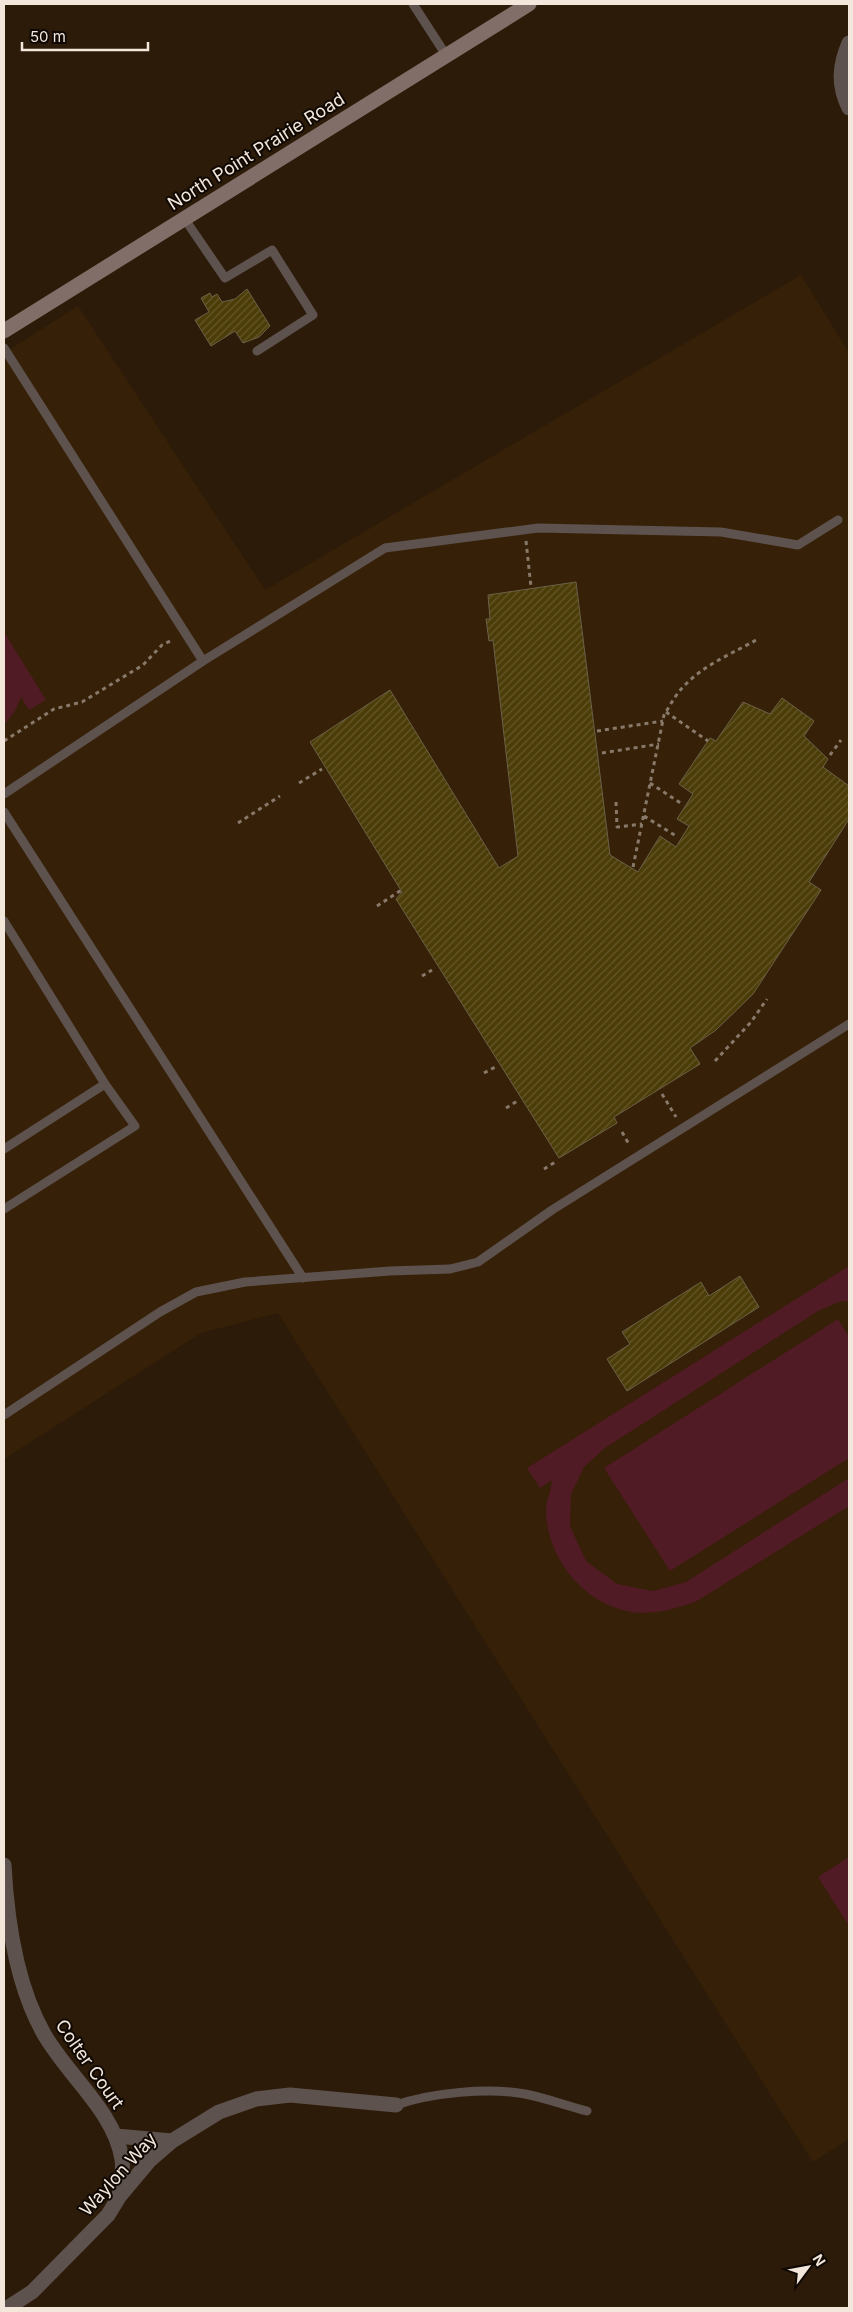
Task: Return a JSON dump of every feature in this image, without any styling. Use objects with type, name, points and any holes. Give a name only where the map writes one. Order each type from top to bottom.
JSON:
[{"type":"street","name":"North Point Prairie Road","points":[[4,331],[530,4]]},
{"type":"street","points":[[849,43],[840,72],[841,86],[849,108]]},
{"type":"street","name":"Colter Court","points":[[4,1865],[15,1950],[28,1997],[44,2034],[116,2136],[123,2161],[119,2197]]},
{"type":"street","name":"Waylon Way","points":[[6,2308],[32,2292],[108,2215],[119,2197],[150,2160],[172,2141],[219,2112],[256,2099],[290,2095],[396,2105]]},
{"type":"street","points":[[116,2136],[172,2141]]},
{"type":"lane","points":[[413,4],[446,55]]},
{"type":"lane","points":[[184,218],[225,278],[272,250],[313,315],[257,351]]},
{"type":"lane","points":[[4,348],[203,661]]},
{"type":"lane","points":[[4,794],[203,661],[385,548],[538,528],[721,532],[798,545],[838,520]]},
{"type":"lane","points":[[4,812],[303,1278]]},
{"type":"lane","points":[[4,921],[104,1084],[134,1126],[4,1209]]},
{"type":"lane","points":[[4,1415],[160,1312],[196,1292],[245,1282],[390,1271],[450,1269],[478,1262],[552,1210],[849,1024]]},
{"type":"lane","points":[[4,1148],[104,1084]]},
{"type":"lane","points":[[396,2105],[422,2096],[510,2091],[587,2112]]},
{"type":"path","points":[[526,538],[531,587]]},
{"type":"path","points":[[633,867],[666,712],[687,682],[705,669],[758,639]]},
{"type":"path","points":[[4,741],[54,709],[82,702],[143,664],[162,645],[172,640]]},
{"type":"path","points":[[666,712],[708,741]]},
{"type":"path","points":[[598,731],[663,721]]},
{"type":"path","points":[[830,755],[841,740]]},
{"type":"path","points":[[602,753],[658,744]]},
{"type":"path","points":[[299,783],[322,769]]},
{"type":"path","points":[[650,783],[682,804]]},
{"type":"path","points":[[238,824],[280,796]]},
{"type":"path","points":[[616,802],[617,827],[642,824]]},
{"type":"path","points":[[644,816],[676,836]]},
{"type":"path","points":[[377,906],[403,889]]},
{"type":"path","points":[[422,976],[432,970]]},
{"type":"path","points":[[715,1061],[751,1022],[767,999]]},
{"type":"path","points":[[484,1073],[497,1066]]},
{"type":"path","points":[[662,1094],[676,1116]]},
{"type":"path","points":[[506,1108],[518,1100]]},
{"type":"path","points":[[622,1132],[630,1146]]},
{"type":"path","points":[[544,1168],[557,1161]]},
{"type":"shaded area","points":[[801,275],[849,353],[849,2139],[813,2162],[278,1313],[201,1333],[4,1459],[4,353],[78,306],[265,590]]},
{"type":"shaded area","points":[[4,632],[46,700],[29,710],[21,697],[15,711],[4,725]]},
{"type":"shaded area","points":[[849,1266],[849,1301],[841,1301],[818,1311],[605,1448],[584,1467],[571,1494],[570,1526],[586,1561],[617,1584],[653,1591],[686,1582],[849,1478],[849,1506],[697,1601],[683,1606],[663,1611],[641,1613],[622,1610],[589,1594],[564,1567],[555,1550],[549,1532],[546,1510],[552,1480],[540,1488],[527,1468]]},
{"type":"shaded area","points":[[838,1319],[849,1337],[849,1458],[670,1571],[604,1468]]},
{"type":"shaded area","points":[[849,1857],[849,1926],[818,1877]]},
{"type":"building","points":[[247,289],[270,326],[259,337],[243,343],[235,331],[211,346],[195,320],[209,312],[201,298],[210,293],[212,297],[217,294],[222,302],[235,299]]},
{"type":"building","points":[[576,582],[610,855],[638,872],[660,836],[676,847],[689,826],[677,819],[693,794],[679,784],[710,738],[716,741],[743,702],[770,714],[782,698],[814,721],[804,736],[828,759],[823,767],[849,786],[849,819],[809,882],[821,890],[753,994],[716,1030],[690,1048],[700,1064],[614,1117],[617,1123],[559,1158],[396,899],[402,892],[310,742],[390,690],[499,868],[518,856],[493,640],[489,641],[486,619],[490,619],[488,595]]},
{"type":"building","points":[[740,1276],[759,1307],[627,1391],[607,1359],[630,1344],[622,1332],[701,1282],[709,1296]]}]
